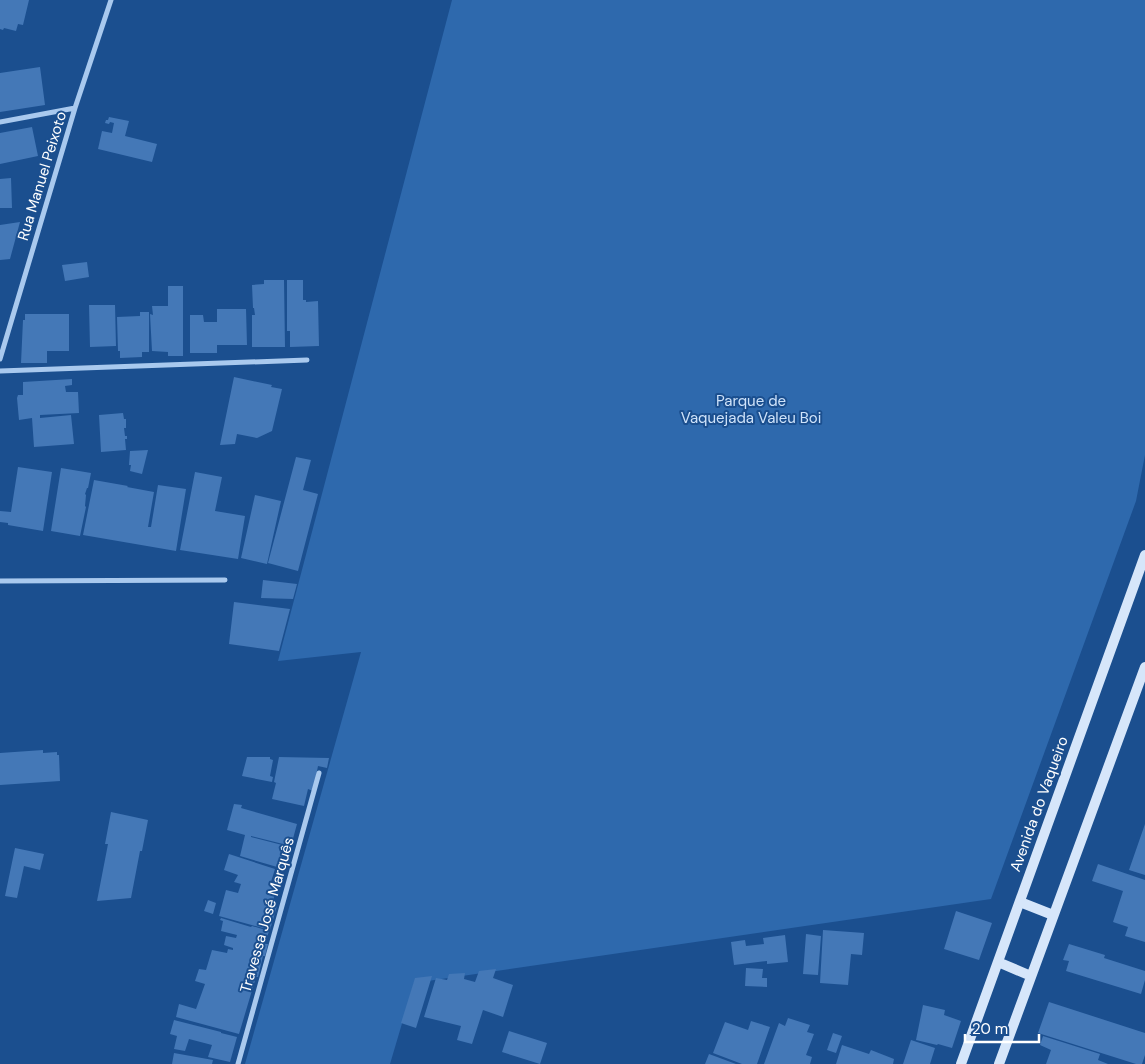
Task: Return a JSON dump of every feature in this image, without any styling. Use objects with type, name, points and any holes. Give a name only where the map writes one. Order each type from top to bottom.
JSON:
[{"type":"street","name":"Rua Manuel Peixoto","points":[[0,359],[75,108],[111,0]]},
{"type":"street","points":[[0,122],[75,108]]},
{"type":"street","points":[[0,372],[307,360]]},
{"type":"street","name":"Avenida do Vaqueiro","points":[[961,1064],[1145,555]]},
{"type":"street","points":[[0,581],[225,580]]},
{"type":"street","points":[[999,1064],[1145,667]]},
{"type":"street","name":"Travessa José Marquês","points":[[238,1064],[319,773]]},
{"type":"street","points":[[1020,902],[1053,914]]},
{"type":"street","points":[[998,962],[1031,976]]},
{"type":"green space","name":"Parque de Vaquejada Valeu Boi","points":[[452,0],[1145,0],[1145,455],[1136,501],[991,899],[414,983],[390,1064],[245,1064],[361,652],[278,661]]},
{"type":"building","points":[[0,0],[29,0],[23,25],[18,24],[16,31],[0,29]]},
{"type":"building","points":[[40,67],[45,105],[0,112],[0,73]]},
{"type":"building","points":[[109,117],[129,121],[125,136],[157,144],[152,162],[98,149],[102,131],[112,133],[114,123],[105,123]]},
{"type":"building","points":[[32,127],[38,156],[0,164],[0,133]]},
{"type":"building","points":[[11,178],[12,208],[0,208],[0,179]]},
{"type":"building","points":[[20,222],[10,259],[0,260],[0,225]]},
{"type":"building","points":[[87,262],[89,277],[65,281],[62,265]]},
{"type":"building","points":[[264,280],[284,280],[285,347],[252,347],[252,315],[255,315],[252,285],[264,284]]},
{"type":"building","points":[[287,280],[303,280],[303,300],[306,300],[306,302],[318,301],[319,346],[290,347],[290,331],[287,331]]},
{"type":"building","points":[[168,286],[183,286],[183,356],[168,356],[168,352],[152,351],[150,314],[153,315],[152,306],[168,306]]},
{"type":"building","points":[[89,305],[115,305],[116,346],[90,347]]},
{"type":"building","points":[[217,309],[246,309],[247,345],[217,345],[217,353],[190,353],[190,315],[203,315],[204,322],[217,322]]},
{"type":"building","points":[[140,312],[149,312],[149,352],[142,352],[142,357],[120,358],[117,317],[140,316]]},
{"type":"building","points":[[25,314],[69,314],[69,351],[47,351],[47,363],[21,363],[23,320],[25,320]]},
{"type":"building","points":[[234,377],[282,389],[272,431],[257,438],[237,434],[235,444],[220,445]]},
{"type":"building","points":[[72,379],[72,385],[65,386],[66,392],[78,392],[79,413],[40,415],[40,418],[71,415],[74,444],[34,447],[32,418],[19,420],[17,398],[18,395],[23,395],[23,382]]},
{"type":"building","points":[[123,413],[124,419],[126,419],[126,428],[124,428],[125,436],[127,436],[127,439],[125,439],[126,450],[101,452],[99,415]]},
{"type":"building","points":[[148,450],[142,474],[130,471],[130,451]]},
{"type":"building","points":[[296,457],[311,460],[303,490],[318,494],[298,571],[268,563]]},
{"type":"building","points":[[18,467],[52,472],[43,531],[0,522],[0,511],[11,512]]},
{"type":"building","points":[[61,468],[91,473],[85,494],[86,507],[80,536],[51,531]]},
{"type":"building","points":[[195,472],[222,477],[215,511],[245,516],[238,559],[180,550]]},
{"type":"building","points":[[94,480],[154,492],[148,527],[151,527],[158,485],[186,489],[176,551],[83,535]]},
{"type":"building","points":[[255,495],[281,501],[267,564],[241,558]]},
{"type":"building","points":[[263,580],[297,584],[293,599],[261,598]]},
{"type":"building","points":[[234,602],[290,609],[279,651],[229,644]]},
{"type":"building","points":[[43,750],[43,753],[57,752],[57,755],[59,755],[60,781],[0,785],[0,753]]},
{"type":"building","points":[[247,757],[270,757],[273,760],[270,776],[273,777],[272,782],[242,776]]},
{"type":"building","points":[[279,757],[329,758],[327,768],[318,766],[313,791],[308,789],[304,806],[272,799]]},
{"type":"building","points":[[234,804],[242,805],[241,808],[297,824],[291,846],[251,836],[290,847],[284,869],[240,856],[245,835],[227,830]]},
{"type":"building","points":[[111,812],[148,820],[131,898],[97,901],[108,844],[105,844]]},
{"type":"building","points":[[1145,824],[1145,875],[1129,870]]},
{"type":"building","points":[[15,848],[44,854],[40,870],[24,866],[17,898],[5,896]]},
{"type":"building","points":[[229,854],[275,869],[270,885],[277,887],[272,904],[277,906],[270,930],[219,916],[226,890],[238,893],[241,884],[234,882],[238,875],[224,870]]},
{"type":"building","points":[[1098,864],[1145,880],[1145,942],[1125,936],[1128,927],[1113,922],[1123,891],[1092,881]]},
{"type":"building","points":[[208,900],[216,903],[213,914],[204,911]]},
{"type":"building","points":[[956,911],[992,923],[979,960],[944,949]]},
{"type":"building","points":[[221,918],[269,931],[265,944],[268,944],[265,956],[263,956],[258,977],[256,977],[239,1034],[176,1017],[179,1004],[196,1009],[205,984],[195,981],[199,969],[206,970],[212,950],[227,953],[228,949],[233,950],[233,948],[224,945],[226,936],[236,938],[237,935],[221,931],[223,921],[220,920]]},
{"type":"building","points":[[823,930],[864,933],[862,955],[851,954],[848,985],[820,983]]},
{"type":"building","points":[[806,934],[821,936],[818,975],[803,974]]},
{"type":"building","points":[[785,935],[788,962],[767,964],[767,961],[734,965],[731,942],[745,940],[746,946],[764,944],[763,938]]},
{"type":"building","points":[[1069,944],[1105,955],[1104,958],[1145,971],[1145,980],[1141,994],[1066,971],[1069,961],[1063,960]]},
{"type":"building","points":[[746,968],[763,969],[762,978],[767,978],[767,987],[745,986]]},
{"type":"building","points":[[496,969],[493,978],[513,985],[503,1017],[483,1010],[472,1044],[457,1040],[461,1026],[424,1017],[436,978],[447,980],[449,974],[465,973],[464,979],[475,982],[479,971]]},
{"type":"building","points":[[432,976],[416,1028],[401,1023],[415,978]]},
{"type":"building","points":[[1049,1002],[1145,1033],[1145,1055],[1142,1064],[1136,1064],[1038,1033]]},
{"type":"building","points":[[923,1005],[945,1010],[944,1015],[961,1021],[952,1048],[916,1040]]},
{"type":"building","points":[[788,1018],[810,1025],[807,1032],[814,1034],[806,1055],[812,1057],[810,1064],[764,1064],[779,1023],[785,1026]]},
{"type":"building","points":[[174,1020],[237,1037],[230,1062],[208,1057],[212,1045],[189,1039],[185,1051],[174,1049],[177,1036],[170,1034]]},
{"type":"building","points":[[751,1021],[770,1027],[757,1064],[742,1064],[713,1053],[725,1022],[748,1030]]},
{"type":"building","points":[[509,1031],[547,1043],[540,1064],[502,1052]]},
{"type":"building","points":[[833,1033],[842,1036],[836,1053],[827,1050]]},
{"type":"building","points":[[1043,1036],[1100,1054],[1098,1060],[1108,1064],[1046,1064],[1051,1050],[1040,1045]]},
{"type":"building","points":[[911,1040],[935,1048],[930,1064],[903,1064]]},
{"type":"building","points":[[842,1045],[869,1054],[871,1050],[894,1059],[893,1064],[836,1064]]},
{"type":"building","points":[[174,1053],[213,1060],[212,1064],[172,1064]]},
{"type":"building","points":[[709,1054],[736,1064],[705,1064]]}]
